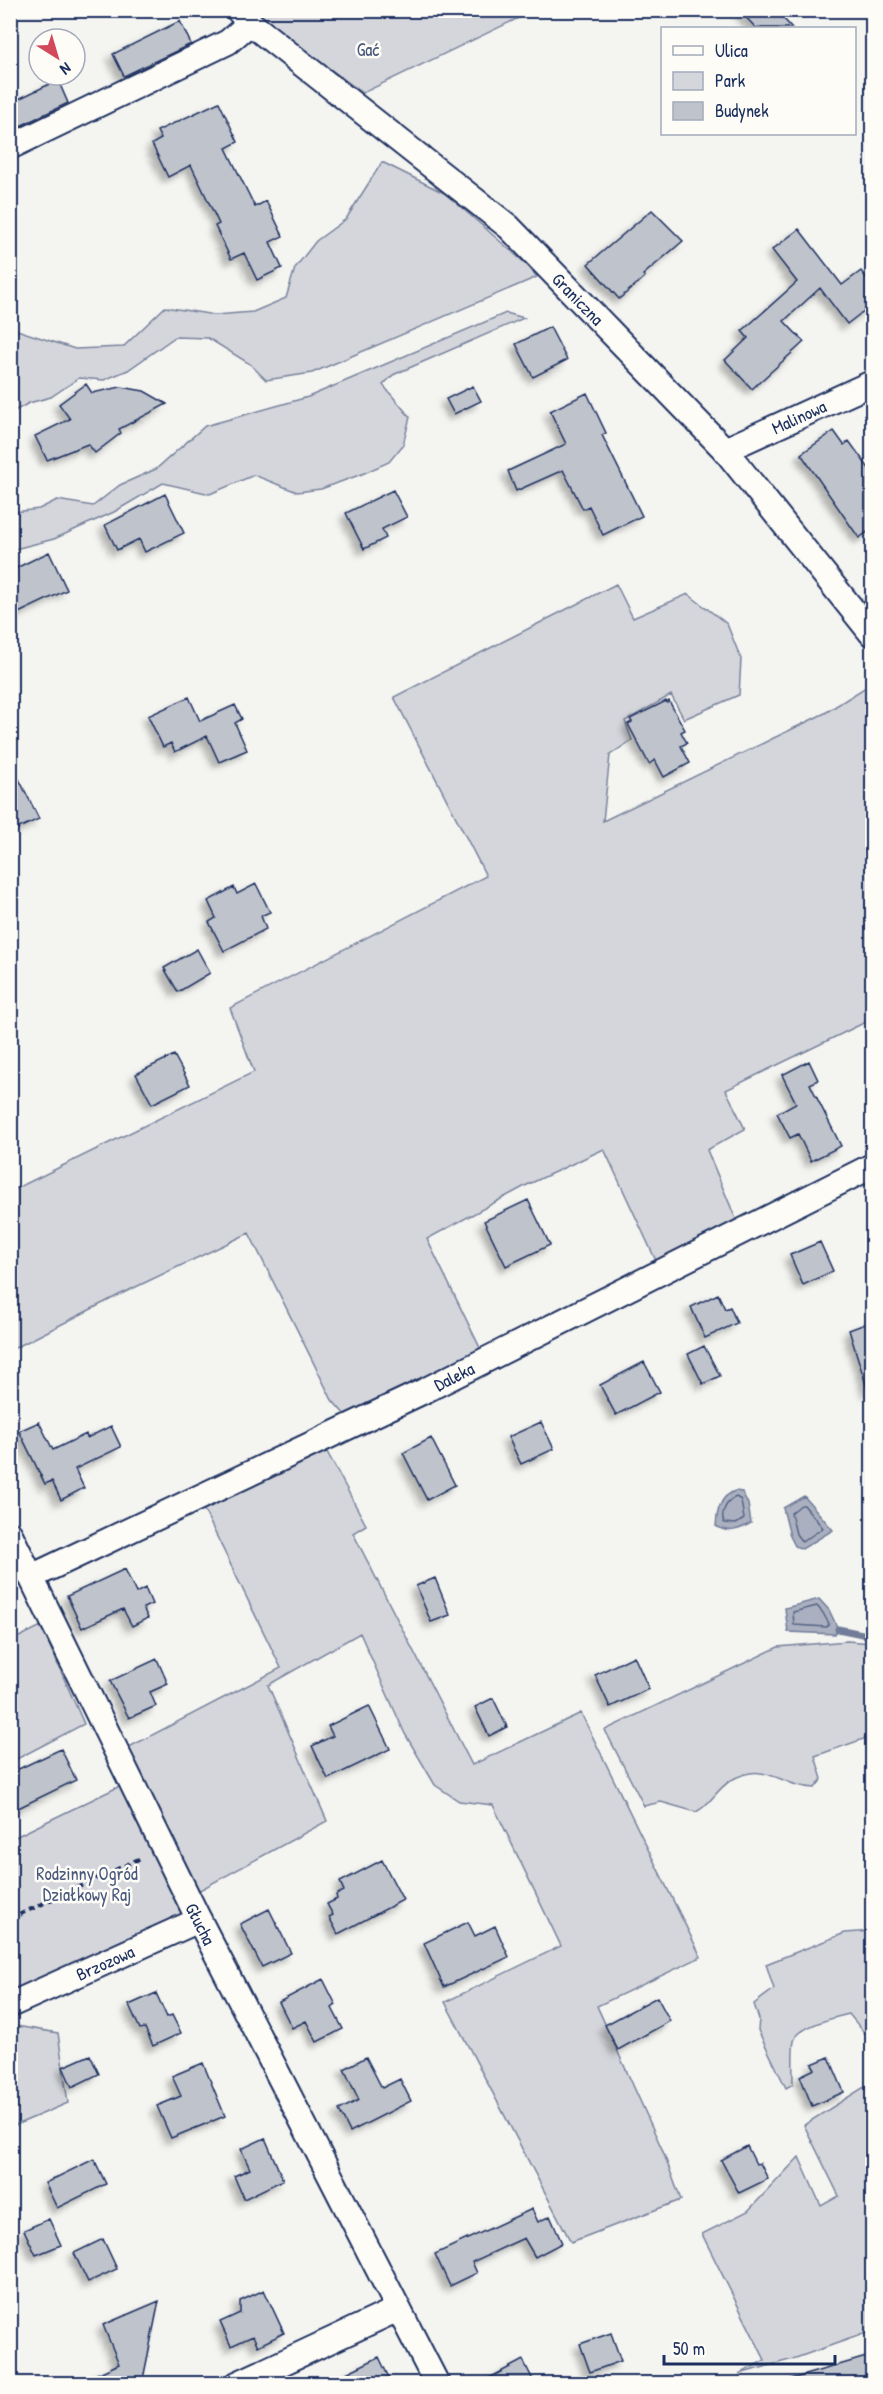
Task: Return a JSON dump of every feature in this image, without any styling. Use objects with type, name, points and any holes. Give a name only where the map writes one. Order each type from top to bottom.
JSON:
[{"type":"street","points":[[10,147],[228,42],[244,17]]},
{"type":"street","name":"Graniczna","points":[[244,17],[509,227],[725,450],[873,634]]},
{"type":"street","name":"Malinowa","points":[[725,450],[873,383]]},
{"type":"street","name":"Daleka","points":[[33,1576],[424,1391],[873,1166]]},
{"type":"street","name":"Głucha","points":[[14,1548],[33,1576],[199,1920],[437,2384]]},
{"type":"street","name":"Brzozowa","points":[[10,2005],[199,1920]]},
{"type":"street","points":[[237,2384],[398,2309]]},
{"type":"path","points":[[10,1919],[143,1857]]},
{"type":"green space","name":"Gać","points":[[254,11],[533,11],[363,93]]},
{"type":"green space","points":[[382,162],[446,194],[526,264],[537,277],[312,373],[266,380],[250,364],[208,338],[175,337],[128,370],[104,380],[79,378],[51,397],[29,403],[11,413],[11,328],[75,349],[123,347],[165,307],[215,315],[253,312],[286,298],[295,268],[316,241],[346,219]]},
{"type":"green space","points":[[506,313],[524,318],[393,375],[383,385],[410,417],[403,445],[389,462],[321,489],[297,492],[254,475],[210,494],[163,483],[114,512],[54,539],[11,550],[11,510],[14,512],[39,509],[57,500],[93,506],[120,485],[156,469],[205,426],[308,397]]},
{"type":"green space","points":[[616,584],[633,618],[688,594],[727,624],[741,659],[739,695],[684,719],[671,695],[625,721],[632,740],[610,755],[603,821],[825,713],[872,683],[872,1019],[726,1090],[745,1129],[707,1150],[738,1224],[658,1265],[604,1149],[527,1185],[427,1239],[483,1354],[346,1416],[332,1400],[249,1233],[11,1350],[11,1191],[254,1072],[230,1008],[486,876],[394,697]]},
{"type":"green space","points":[[326,1450],[366,1525],[353,1533],[472,1765],[581,1713],[701,1957],[597,2006],[662,2149],[681,2200],[571,2242],[445,2002],[561,1946],[493,1805],[459,1801],[435,1785],[405,1734],[360,1633],[268,1685],[327,1821],[198,1891],[127,1748],[281,1668],[203,1508]]},
{"type":"green space","points":[[41,1626],[84,1724],[11,1762],[11,1641]]},
{"type":"green space","points":[[847,1641],[872,1643],[872,1736],[815,1756],[822,1779],[815,1788],[803,1787],[763,1773],[754,1773],[730,1781],[696,1812],[661,1802],[644,1806],[605,1730],[778,1647]]},
{"type":"green space","name":"Rodzinny Ogród Działkowy Raj","points":[[120,1786],[188,1918],[11,1999],[11,1839]]},
{"type":"green space","points":[[872,1931],[872,2049],[868,2037],[849,2014],[810,2027],[802,2031],[794,2041],[793,2084],[786,2088],[758,2030],[759,2019],[754,2004],[774,1989],[766,1964],[845,1933]]},
{"type":"green space","points":[[10,2025],[58,2033],[68,2103],[11,2127]]},
{"type":"green space","points":[[872,2082],[872,2331],[793,2359],[739,2374],[765,2360],[702,2234],[748,2211],[799,2157],[821,2206],[839,2196],[804,2125]]},
{"type":"water","points":[[735,1491],[742,1492],[748,1504],[751,1523],[738,1529],[725,1530],[716,1526],[718,1510],[726,1496]]},
{"type":"water","points":[[804,1496],[833,1530],[802,1549],[795,1546],[790,1536],[783,1508]]},
{"type":"water","points":[[819,1599],[829,1610],[838,1629],[835,1634],[788,1632],[785,1608]]},
{"type":"building","points":[[739,10],[776,10],[791,27],[755,27]]},
{"type":"building","points":[[180,21],[191,44],[124,76],[113,54]]},
{"type":"building","points":[[43,87],[61,87],[68,103],[10,131],[10,103]]},
{"type":"building","points":[[219,102],[238,142],[226,148],[255,207],[266,201],[283,236],[270,242],[282,268],[257,280],[244,253],[231,259],[215,226],[219,224],[191,165],[168,177],[152,144],[161,139],[157,131]]},
{"type":"building","points":[[652,210],[683,241],[619,299],[588,264]]},
{"type":"building","points":[[799,229],[842,285],[861,271],[873,286],[873,304],[847,324],[820,288],[784,321],[804,342],[752,389],[725,360],[748,338],[742,331],[797,282],[772,250]]},
{"type":"building","points":[[550,327],[567,360],[533,377],[516,344]]},
{"type":"building","points":[[86,384],[92,393],[121,387],[144,391],[167,404],[119,429],[121,433],[95,453],[88,444],[47,460],[35,436],[70,419],[59,404]]},
{"type":"building","points":[[473,386],[481,401],[454,414],[446,399]]},
{"type":"building","points":[[587,393],[606,433],[602,435],[642,516],[603,535],[589,506],[583,509],[563,470],[516,491],[508,471],[566,444],[550,411]]},
{"type":"building","points":[[834,431],[844,445],[849,441],[873,474],[873,528],[859,538],[801,454]]},
{"type":"building","points":[[393,490],[407,517],[382,529],[386,538],[364,549],[346,513]]},
{"type":"building","points":[[165,494],[184,533],[145,552],[139,539],[117,550],[105,525]]},
{"type":"building","points":[[49,552],[67,590],[10,617],[10,571]]},
{"type":"building","points":[[189,697],[200,721],[235,705],[242,719],[235,723],[247,750],[219,762],[207,736],[175,752],[171,743],[163,747],[148,716]]},
{"type":"building","points":[[666,701],[667,703],[669,701],[685,730],[681,732],[687,743],[681,746],[690,763],[664,777],[655,760],[649,764],[628,724],[632,722],[630,719]]},
{"type":"building","points":[[10,761],[39,819],[10,832]]},
{"type":"building","points":[[256,884],[270,912],[261,916],[266,929],[224,951],[209,922],[216,918],[208,901],[234,887],[237,894]]},
{"type":"building","points":[[197,949],[210,973],[178,992],[164,968]]},
{"type":"building","points":[[174,1055],[190,1085],[152,1104],[136,1074]]},
{"type":"building","points":[[809,1061],[818,1080],[810,1084],[841,1146],[811,1161],[798,1134],[790,1138],[777,1113],[796,1103],[782,1075]]},
{"type":"building","points":[[528,1200],[550,1245],[506,1266],[484,1221]]},
{"type":"building","points":[[820,1242],[833,1271],[803,1285],[790,1255]]},
{"type":"building","points":[[718,1294],[725,1309],[730,1307],[737,1323],[705,1338],[691,1307]]},
{"type":"building","points":[[873,1321],[873,1390],[868,1391],[849,1330]]},
{"type":"building","points":[[704,1346],[720,1376],[703,1384],[688,1354]]},
{"type":"building","points":[[644,1362],[660,1392],[616,1415],[600,1385]]},
{"type":"building","points":[[39,1422],[53,1450],[86,1434],[87,1438],[111,1426],[121,1447],[75,1469],[84,1488],[61,1500],[52,1481],[45,1484],[19,1431]]},
{"type":"building","points":[[541,1422],[554,1449],[521,1464],[508,1437]]},
{"type":"building","points":[[431,1438],[455,1485],[427,1500],[403,1453]]},
{"type":"building","points":[[125,1569],[136,1593],[145,1588],[152,1604],[143,1608],[148,1618],[132,1626],[123,1609],[82,1628],[67,1596]]},
{"type":"building","points":[[435,1578],[450,1615],[431,1622],[416,1586]]},
{"type":"building","points":[[634,1656],[649,1689],[610,1707],[595,1675]]},
{"type":"building","points":[[157,1659],[168,1684],[150,1692],[156,1706],[129,1718],[110,1681]]},
{"type":"building","points":[[493,1698],[507,1727],[489,1736],[475,1707]]},
{"type":"building","points":[[369,1706],[390,1749],[328,1779],[312,1746],[333,1736],[328,1726]]},
{"type":"building","points":[[61,1749],[76,1780],[10,1812],[10,1773]]},
{"type":"building","points":[[382,1860],[403,1900],[338,1934],[329,1917],[333,1915],[327,1904],[337,1899],[336,1895],[344,1891],[340,1882]]},
{"type":"building","points":[[269,1909],[291,1953],[262,1967],[240,1924]]},
{"type":"building","points":[[468,1922],[475,1936],[495,1926],[509,1957],[444,1987],[424,1943]]},
{"type":"building","points":[[323,1979],[336,2005],[332,2008],[343,2029],[317,2042],[306,2021],[292,2028],[279,2002]]},
{"type":"building","points":[[156,1993],[167,2017],[172,2015],[181,2033],[153,2046],[145,2028],[140,2029],[129,2005]]},
{"type":"building","points":[[657,1997],[670,2021],[618,2050],[605,2025]]},
{"type":"building","points":[[90,2055],[99,2074],[72,2087],[63,2067]]},
{"type":"building","points":[[366,2057],[382,2088],[400,2079],[411,2101],[350,2132],[339,2110],[359,2100],[344,2069]]},
{"type":"building","points":[[829,2057],[844,2092],[812,2106],[800,2076],[815,2069],[812,2064]]},
{"type":"building","points":[[203,2063],[225,2116],[171,2138],[157,2106],[181,2096],[172,2076]]},
{"type":"building","points":[[265,2138],[283,2180],[244,2199],[234,2176],[250,2169],[241,2149]]},
{"type":"building","points":[[747,2146],[756,2164],[760,2163],[768,2179],[739,2193],[721,2160]]},
{"type":"building","points":[[94,2159],[106,2184],[57,2208],[45,2183]]},
{"type":"building","points":[[532,2209],[538,2222],[550,2216],[562,2243],[535,2257],[524,2238],[472,2262],[477,2273],[450,2286],[435,2254]]},
{"type":"building","points":[[49,2219],[61,2245],[36,2255],[24,2230]]},
{"type":"building","points":[[103,2239],[117,2269],[88,2282],[74,2253]]},
{"type":"building","points":[[264,2290],[284,2333],[258,2346],[253,2336],[231,2346],[220,2322],[240,2313],[240,2301]]},
{"type":"building","points":[[159,2301],[142,2384],[75,2384],[119,2364],[103,2325]]},
{"type":"building","points":[[611,2333],[621,2361],[590,2372],[580,2344]]},
{"type":"building","points":[[873,2355],[873,2384],[792,2384],[791,2379]]},
{"type":"building","points":[[379,2357],[392,2384],[324,2384]]},
{"type":"building","points":[[523,2360],[535,2384],[478,2384]]},
{"type":"waterway","points":[[838,1629],[872,1636]]}]
